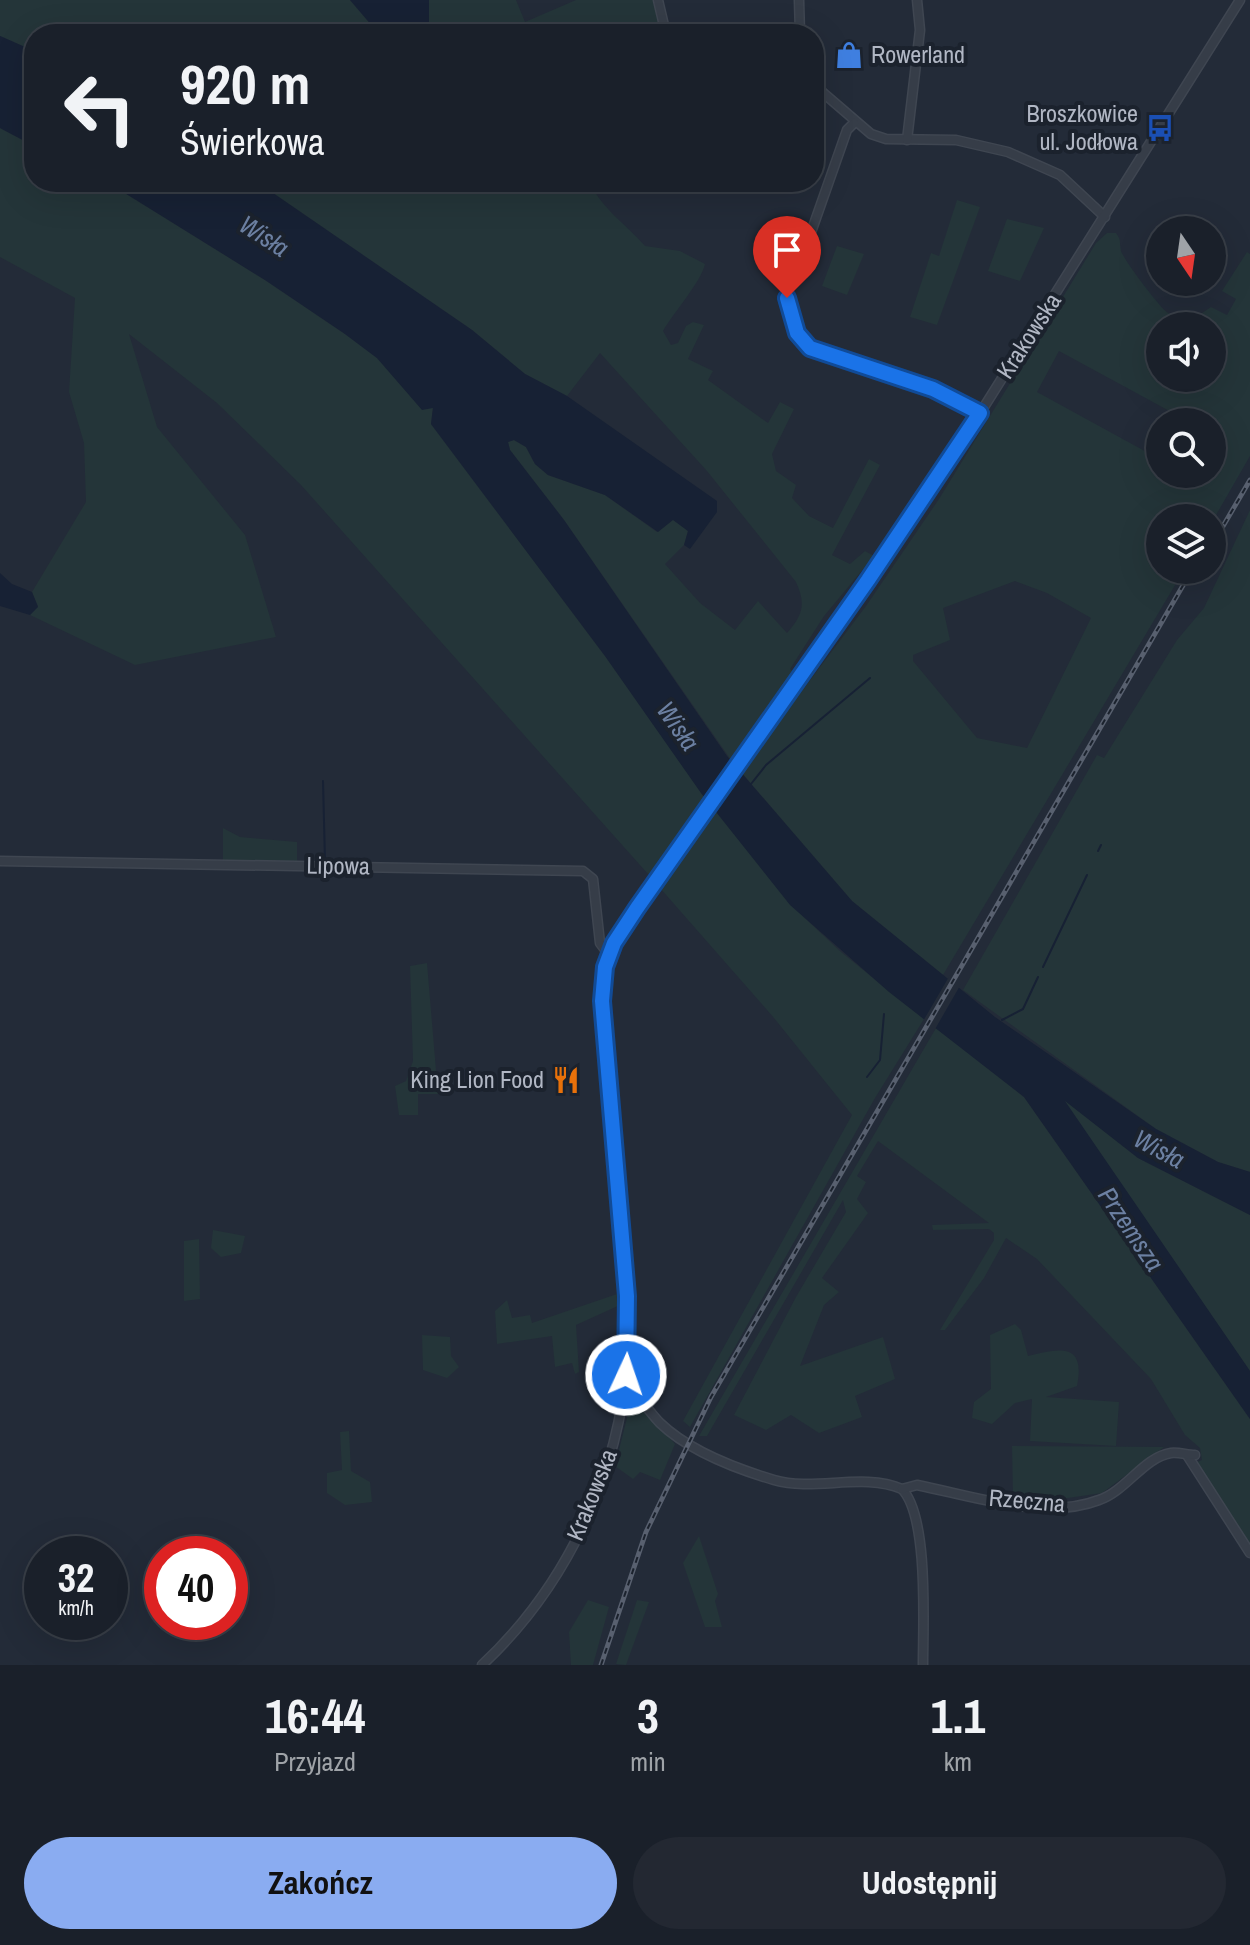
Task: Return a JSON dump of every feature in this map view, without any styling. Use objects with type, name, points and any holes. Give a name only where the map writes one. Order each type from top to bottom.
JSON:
[{"type":"street","points":[[658,0],[664,24]]},
{"type":"street","points":[[799,0],[800,24]]},
{"type":"street","points":[[907,140],[920,30],[917,0]]},
{"type":"street","name":"Krakowska","points":[[482,1665],[535,1606],[588,1517],[604,1473],[624,1392],[627,1296],[602,1001],[609,955],[659,877],[980,413],[1240,0]]},
{"type":"street","points":[[824,94],[854,123],[875,136],[907,140],[956,140],[1008,152],[1060,175],[1105,217]]},
{"type":"street","points":[[854,123],[847,130],[808,241],[790,274],[787,298],[797,333],[810,348],[933,389],[980,413]]},
{"type":"street","name":"Lipowa","points":[[0,861],[583,871],[593,879],[600,943],[609,955]]},
{"type":"street","name":"Rzeczna","points":[[624,1392],[634,1394],[661,1424],[682,1439],[778,1481],[875,1483],[902,1489],[917,1485],[1011,1503],[1076,1505],[1099,1501],[1116,1492],[1159,1457],[1171,1453],[1191,1455],[1250,1553]]},
{"type":"street","points":[[902,1489],[911,1504],[918,1536],[925,1604],[923,1665]]},
{"type":"shaded area","points":[[0,0],[350,0],[370,24],[24,24],[24,47],[0,36]]},
{"type":"shaded area","points":[[429,0],[516,0],[525,22],[576,0],[654,0],[660,24],[604,23],[429,24]]},
{"type":"shaded area","points":[[0,128],[24,141],[24,192],[123,192],[345,334],[377,358],[422,409],[433,407],[431,424],[605,656],[705,798],[654,872],[648,874],[301,485],[217,403],[129,334],[157,427],[245,535],[276,637],[135,665],[30,615],[38,606],[32,592],[86,502],[84,443],[69,392],[75,298],[0,257]]},
{"type":"shaded area","points":[[272,192],[595,192],[645,246],[680,251],[705,264],[693,288],[663,331],[671,345],[678,343],[686,326],[693,322],[704,325],[688,359],[713,371],[708,380],[768,423],[780,402],[794,409],[772,454],[776,471],[796,485],[792,498],[809,516],[833,528],[869,459],[880,465],[832,555],[850,564],[865,551],[874,556],[824,616],[790,669],[795,673],[731,760],[564,520],[510,450],[508,442],[514,440],[526,447],[535,464],[548,475],[605,495],[657,532],[673,519],[688,531],[684,545],[665,564],[700,603],[735,630],[758,601],[787,633],[797,621],[801,609],[796,582],[707,471],[600,353],[567,396],[525,374],[472,330]]},
{"type":"shaded area","points":[[957,200],[980,207],[937,325],[910,317],[931,253],[939,256]]},
{"type":"shaded area","points":[[1007,219],[1044,228],[1020,281],[988,271]]},
{"type":"shaded area","points":[[1107,233],[1116,233],[1121,251],[1146,288],[1146,296],[1153,296],[1168,312],[1146,312],[1146,392],[1226,392],[1226,314],[1236,299],[1226,293],[1226,285],[1247,252],[1250,254],[1250,456],[1222,504],[1146,504],[1146,584],[1176,584],[943,975],[852,901],[741,772],[866,606],[939,499],[1096,243]],"holes":[[[1015,581],[1047,593],[1091,618],[1027,748],[977,738],[913,661],[913,655],[950,640],[943,608]]]},
{"type":"shaded area","points":[[837,246],[864,254],[847,295],[822,286]]},
{"type":"shaded area","points":[[1211,307],[1221,312],[1204,312]]},
{"type":"shaded area","points":[[1250,510],[1250,1172],[1218,1162],[1156,1129],[963,990],[1097,755],[1104,758],[1177,640],[1204,608],[1215,584],[1226,584],[1226,561]]},
{"type":"shaded area","points":[[715,810],[791,905],[841,952],[924,1019],[875,1098],[690,1427],[683,1421],[852,1115],[774,1018],[660,888]]},
{"type":"shaded area","points":[[223,828],[240,837],[297,842],[297,862],[223,860]]},
{"type":"shaded area","points":[[427,963],[438,1094],[418,1094],[418,1115],[399,1115],[395,1086],[406,1081],[413,1061],[410,966]]},
{"type":"shaded area","points":[[936,1028],[1024,1097],[1250,1419],[1250,1546],[1195,1463],[1202,1460],[1200,1448],[1185,1435],[1151,1379],[1037,1259],[1006,1238],[984,1278],[945,1330],[940,1330],[994,1240],[994,1233],[989,1229],[933,1230],[932,1225],[989,1223],[878,1141],[857,1176],[866,1182],[857,1199],[868,1213],[822,1278],[839,1292],[824,1305],[800,1366],[883,1337],[895,1379],[855,1396],[862,1417],[819,1433],[791,1415],[766,1430],[734,1415],[796,1297],[846,1212],[843,1200],[707,1436],[699,1436]]},
{"type":"shaded area","points":[[1065,1100],[1138,1158],[1250,1215],[1250,1371],[1065,1106]]},
{"type":"shaded area","points":[[213,1230],[245,1236],[241,1253],[221,1257],[211,1248]]},
{"type":"shaded area","points":[[199,1239],[200,1299],[184,1301],[184,1241]]},
{"type":"shaded area","points":[[620,1293],[620,1305],[576,1325],[579,1372],[575,1374],[572,1363],[555,1367],[552,1336],[497,1344],[495,1311],[507,1300],[512,1318],[530,1315],[532,1323]]},
{"type":"shaded area","points":[[1015,1324],[1021,1330],[1028,1356],[1059,1351],[1073,1355],[1077,1361],[1077,1386],[1046,1397],[1119,1402],[1116,1446],[1030,1441],[1032,1399],[1015,1403],[992,1424],[972,1418],[974,1402],[991,1389],[990,1335]]},
{"type":"shaded area","points":[[422,1335],[450,1337],[451,1356],[459,1367],[447,1378],[423,1370]]},
{"type":"shaded area","points":[[635,1406],[642,1407],[675,1444],[660,1480],[640,1472],[633,1479],[615,1466],[629,1410]]},
{"type":"shaded area","points":[[349,1431],[351,1471],[370,1482],[372,1502],[345,1505],[327,1493],[327,1473],[342,1470],[340,1432]]},
{"type":"shaded area","points":[[1012,1446],[1164,1447],[1102,1493],[1054,1500],[1013,1499]]},
{"type":"shaded area","points":[[699,1536],[718,1594],[715,1601],[722,1627],[705,1627],[683,1563]]},
{"type":"shaded area","points":[[588,1600],[609,1607],[593,1665],[571,1665],[569,1632]]},
{"type":"shaded area","points":[[637,1600],[649,1602],[626,1665],[616,1664]]},
{"type":"water","points":[[350,0],[429,0],[429,24],[370,24]]},
{"type":"water","points":[[0,36],[24,47],[24,141],[0,128]]},
{"type":"water","points":[[123,192],[272,192],[472,330],[525,374],[567,396],[717,501],[717,512],[690,549],[684,545],[688,531],[673,520],[658,532],[605,495],[548,475],[535,464],[526,447],[514,440],[508,442],[510,450],[564,520],[727,756],[852,901],[995,1017],[1156,1129],[1218,1162],[1250,1172],[1250,1215],[1138,1158],[1065,1101],[1250,1371],[1250,1419],[1024,1097],[889,992],[790,905],[701,793],[605,656],[431,424],[433,408],[422,410],[377,358],[265,280]]},
{"type":"water","points":[[0,573],[12,584],[32,592],[38,607],[30,615],[0,606]]},
{"type":"pier","points":[[950,975],[961,984],[934,1031],[922,1023]]},
{"type":"waterway","points":[[751,784],[766,765],[870,678]]},
{"type":"waterway","points":[[323,781],[325,861]]},
{"type":"waterway","points":[[1098,851],[1101,845]]},
{"type":"waterway","points":[[1043,967],[1087,875]]},
{"type":"waterway","points":[[1002,1020],[1023,1009],[1038,977]]},
{"type":"waterway","points":[[867,1077],[880,1060],[884,1014]]},
{"type":"railway","points":[[1226,521],[1250,480]]},
{"type":"railway","points":[[601,1665],[646,1532],[711,1397],[1184,584]]},
{"type":"place","name":"Rowerland","points":[[849,55]]},
{"type":"place","name":"Broszkowice ul. Jodłowa","points":[[1160,128]]},
{"type":"place","name":"King Lion Food","points":[[566,1080]]},
{"type":"route","points":[[626,1375],[627,1296],[602,1001],[609,955],[637,908],[868,580],[980,413],[933,389],[810,348],[797,333],[787,298]]},
{"type":"water label","name":"Wisła","points":[[264,236]]},
{"type":"water label","name":"Wisła","points":[[678,726]]},
{"type":"water label","name":"Wisła","points":[[1159,1149]]},
{"type":"water label","name":"Przemsza","points":[[1131,1229]]}]
